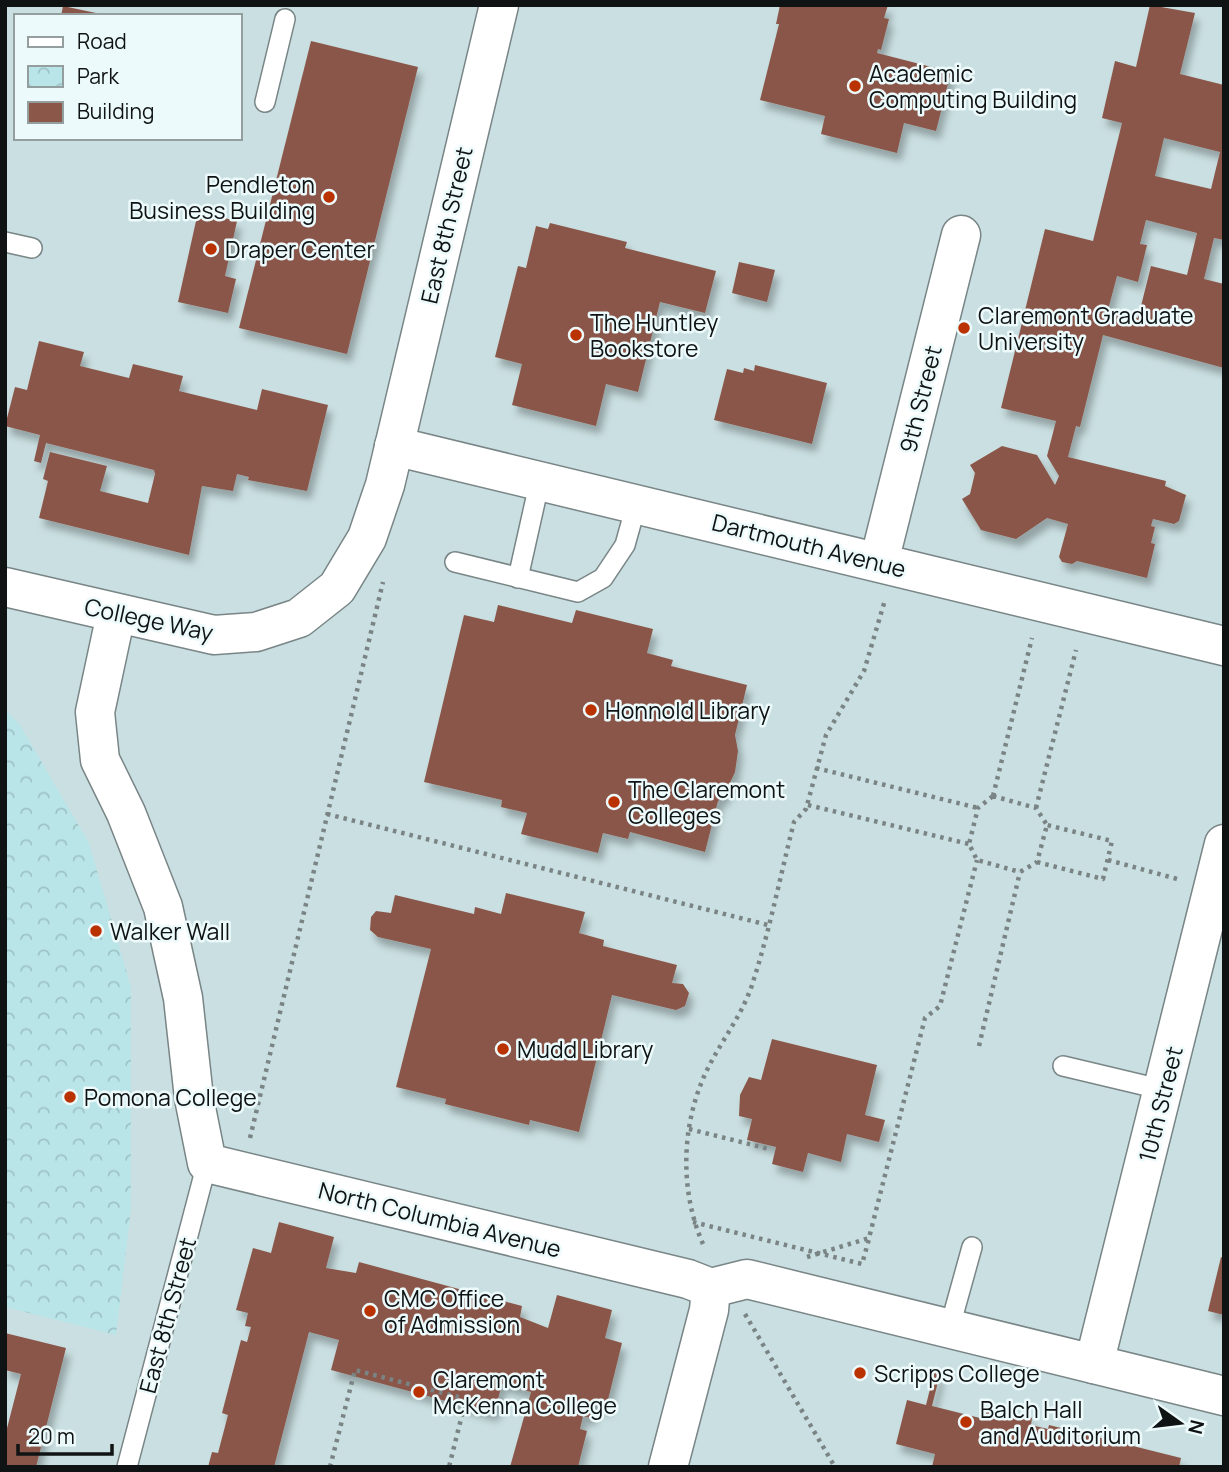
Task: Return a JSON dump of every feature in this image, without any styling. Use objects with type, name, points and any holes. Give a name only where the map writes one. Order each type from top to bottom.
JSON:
[{"type":"street","name":"East 8th Street","points":[[394,446],[499,5]]},
{"type":"street","name":"9th Street","points":[[886,564],[961,235]]},
{"type":"street","name":"Dartmouth Avenue","points":[[394,446],[637,502],[1224,646]]},
{"type":"street","name":"College Way","points":[[5,587],[214,635],[256,632],[299,618],[337,588],[368,538],[394,446]]},
{"type":"street","points":[[116,614],[94,712],[100,760],[126,813],[163,907],[183,998],[194,1098],[207,1163]]},
{"type":"street","name":"10th Street","points":[[1094,1363],[1224,844]]},
{"type":"street","name":"North Columbia Avenue","points":[[207,1163],[688,1279],[711,1288]]},
{"type":"street","points":[[668,1467],[709,1310],[711,1288],[747,1279],[1224,1396]]},
{"type":"lane","points":[[265,102],[285,19]]},
{"type":"lane","points":[[5,242],[32,248]]},
{"type":"lane","points":[[518,578],[541,480]]},
{"type":"lane","points":[[455,562],[579,592],[603,578],[625,545],[637,502]]},
{"type":"lane","points":[[1063,1066],[1164,1090]]},
{"type":"lane","name":"East 8th Street","points":[[127,1467],[207,1163]]},
{"type":"lane","points":[[949,1329],[972,1247]]},
{"type":"path","points":[[703,1244],[693,1222],[686,1173],[688,1129],[696,1097],[708,1068],[742,1013],[794,822],[807,805],[827,735],[864,671],[886,564]]},
{"type":"path","points":[[250,1138],[385,575]]},
{"type":"path","points":[[693,1222],[862,1264],[925,1018],[940,1006],[977,860],[969,844],[978,808],[993,796],[1032,638]]},
{"type":"path","points":[[1036,808],[1076,650]]},
{"type":"path","points":[[816,768],[978,808]]},
{"type":"path","points":[[993,796],[1036,808],[1047,825],[1112,841],[1103,878],[1037,862]]},
{"type":"path","points":[[807,805],[969,844]]},
{"type":"path","points":[[327,814],[768,925]]},
{"type":"path","points":[[979,1046],[1020,873],[1037,862],[1047,825]]},
{"type":"path","points":[[977,860],[1020,873]]},
{"type":"path","points":[[1108,860],[1183,880]]},
{"type":"path","points":[[688,1129],[769,1149]]},
{"type":"path","points":[[800,1265],[803,1259],[869,1238]]},
{"type":"path","points":[[744,1313],[835,1467]]},
{"type":"path","points":[[330,1467],[355,1370],[466,1399],[449,1467]]},
{"type":"shaded area","name":"The Claremont Colleges","points":[[5,5],[1224,5],[1224,1467],[5,1467]]},
{"type":"green space","name":"Pomona College","points":[[5,709],[20,725],[89,843],[131,987],[131,1209],[116,1335],[5,1307]]},
{"type":"building","name":"Academic Computing Building","points":[[780,5],[888,5],[884,18],[889,19],[881,50],[878,49],[877,53],[951,72],[936,131],[904,123],[897,153],[821,134],[825,116],[760,100],[779,24],[776,24]]},
{"type":"building","points":[[1150,5],[1195,13],[1180,74],[1224,85],[1224,240],[1214,238],[1204,279],[1224,284],[1224,368],[1103,335],[1080,427],[1076,426],[1068,457],[1166,481],[1165,486],[1186,495],[1179,521],[1174,524],[1153,519],[1151,526],[1155,527],[1151,543],[1155,544],[1147,578],[1077,561],[1072,564],[1062,562],[1059,557],[1068,524],[1047,518],[1016,539],[981,530],[962,499],[970,494],[975,473],[970,465],[1002,446],[1037,455],[1055,485],[1059,476],[1047,456],[1056,421],[1001,408],[1045,229],[1093,241],[1122,123],[1102,118],[1115,61],[1136,67]],"holes":[[[1164,138],[1220,152],[1211,189],[1155,176]],[[1146,220],[1197,233],[1187,275],[1151,266],[1138,318],[1108,310],[1117,276],[1138,282],[1147,245],[1140,244]]]},
{"type":"building","points":[[63,6],[96,13],[96,14],[61,14]]},
{"type":"building","name":"Pendleton Business Building","points":[[311,41],[418,67],[347,354],[239,328]]},
{"type":"building","name":"Draper Center","points":[[198,212],[237,221],[225,276],[236,279],[228,313],[178,302]]},
{"type":"building","name":"The Huntley Bookstore","points":[[550,223],[627,242],[625,248],[716,271],[705,313],[660,302],[638,392],[606,384],[596,426],[512,405],[522,364],[495,357],[518,266],[526,268],[536,226],[548,229]]},
{"type":"building","points":[[739,262],[775,270],[767,302],[732,293]]},
{"type":"building","points":[[39,341],[84,352],[80,366],[129,378],[133,364],[183,376],[179,391],[257,410],[262,389],[328,405],[307,491],[248,480],[249,477],[237,474],[233,491],[202,486],[189,555],[39,518],[48,481],[43,479],[50,452],[107,466],[100,491],[148,503],[155,474],[154,470],[46,443],[41,463],[34,461],[40,435],[5,426],[15,387],[27,390]]},
{"type":"building","points":[[755,365],[827,383],[812,444],[714,420],[727,369],[743,373],[744,368],[754,371]]},
{"type":"building","name":"Honnold Library","points":[[498,605],[572,623],[576,610],[653,629],[647,653],[673,660],[671,666],[747,685],[735,735],[738,751],[735,772],[724,796],[718,801],[705,852],[630,832],[628,839],[603,833],[598,853],[521,834],[527,813],[501,807],[502,800],[424,782],[464,615],[494,622]]},
{"type":"building","name":"Mudd Library","points":[[506,893],[585,912],[579,933],[604,940],[603,946],[677,965],[672,983],[683,984],[689,993],[685,1006],[676,1010],[612,995],[579,1132],[530,1120],[529,1125],[445,1104],[446,1099],[396,1087],[431,949],[378,937],[370,930],[371,917],[376,911],[391,913],[395,895],[474,914],[475,907],[501,914]]},
{"type":"building","points":[[772,1039],[877,1065],[865,1115],[885,1120],[879,1142],[847,1134],[841,1162],[808,1153],[803,1172],[772,1164],[776,1147],[747,1140],[752,1119],[739,1116],[740,1095],[749,1077],[761,1080]]},
{"type":"building","points":[[279,1222],[334,1237],[326,1268],[356,1273],[359,1262],[522,1306],[520,1317],[548,1328],[557,1295],[612,1310],[605,1338],[622,1343],[606,1408],[595,1404],[591,1418],[583,1416],[580,1429],[587,1431],[578,1467],[510,1467],[531,1392],[502,1384],[494,1414],[331,1370],[339,1340],[309,1332],[274,1467],[208,1467],[212,1452],[218,1453],[228,1415],[222,1413],[241,1340],[247,1342],[251,1327],[245,1326],[248,1313],[236,1310],[253,1248],[271,1253]]},
{"type":"building","points":[[1221,1257],[1224,1258],[1224,1315],[1208,1311]]},
{"type":"building","points":[[5,1333],[66,1348],[36,1467],[5,1467],[5,1436],[21,1374],[5,1370]]},
{"type":"building","name":"Balch Hall and Auditorium","points":[[934,1373],[940,1374],[932,1406],[984,1419],[987,1407],[1032,1418],[1031,1425],[1048,1429],[1049,1425],[1181,1458],[1179,1467],[932,1467],[935,1454],[896,1444],[907,1400],[926,1405]]},
{"type":"place","name":"Academic Computing Building","points":[[855,86]]},
{"type":"place","name":"Pendleton Business Building","points":[[329,197]]},
{"type":"place","name":"Draper Center","points":[[211,249]]},
{"type":"place","name":"Claremont Graduate University","points":[[964,328]]},
{"type":"place","name":"The Huntley Bookstore","points":[[576,335]]},
{"type":"place","name":"Honnold Library","points":[[591,710]]},
{"type":"place","name":"The Claremont Colleges","points":[[614,802]]},
{"type":"place","name":"Walker Wall","points":[[96,931]]},
{"type":"place","name":"Mudd Library","points":[[503,1049]]},
{"type":"place","name":"Pomona College","points":[[70,1097]]},
{"type":"place","name":"CMC Office of Admission","points":[[370,1311]]},
{"type":"place","name":"Scripps College","points":[[860,1373]]},
{"type":"place","name":"Claremont McKenna College","points":[[419,1392]]},
{"type":"place","name":"Balch Hall and Auditorium","points":[[966,1422]]}]
